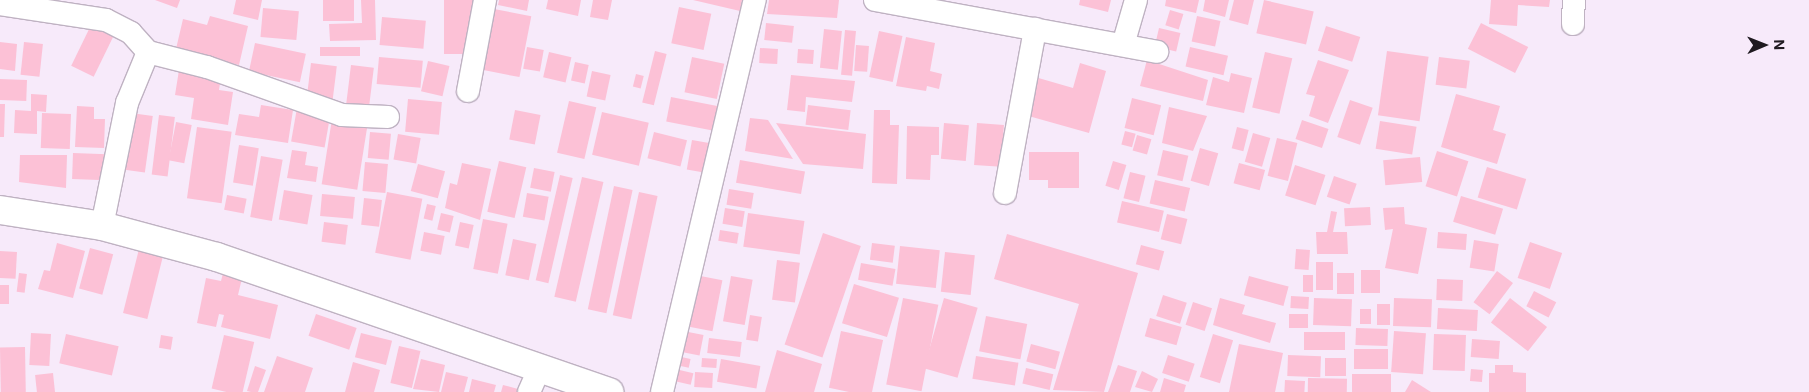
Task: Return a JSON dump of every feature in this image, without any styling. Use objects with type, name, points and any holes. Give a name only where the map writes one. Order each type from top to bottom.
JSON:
[{"type":"street","points":[[468,91],[485,0]]},
{"type":"street","points":[[662,392],[755,0]]},
{"type":"street","points":[[875,0],[1157,52]]},
{"type":"street","points":[[1123,45],[1136,0]]},
{"type":"street","points":[[1573,24],[1574,0]]},
{"type":"street","points":[[0,4],[106,20],[131,33],[148,52],[207,67],[342,115],[388,117]]},
{"type":"street","points":[[1005,193],[1035,28]]},
{"type":"street","points":[[102,226],[127,103],[148,52]]},
{"type":"street","points":[[0,210],[102,226],[323,289],[609,392]]},
{"type":"street","points":[[529,392],[540,367]]},
{"type":"building","points":[[155,0],[180,0],[177,8]]},
{"type":"building","points":[[236,0],[262,0],[258,20],[233,14]]},
{"type":"building","points":[[323,0],[354,0],[354,21],[323,21]]},
{"type":"building","points":[[361,0],[375,0],[376,40],[330,41],[329,24],[362,23]]},
{"type":"building","points":[[444,0],[479,0],[479,54],[444,54]]},
{"type":"building","points":[[499,0],[529,0],[527,11],[498,5]]},
{"type":"building","points":[[548,0],[581,0],[578,16],[546,9]]},
{"type":"building","points":[[593,0],[612,0],[608,20],[590,17]]},
{"type":"building","points":[[693,0],[742,0],[740,11]]},
{"type":"building","points":[[769,0],[839,0],[837,18],[767,14]]},
{"type":"building","points":[[1080,0],[1111,0],[1108,12],[1079,5]]},
{"type":"building","points":[[1166,0],[1199,0],[1196,13],[1165,6]]},
{"type":"building","points":[[1205,0],[1229,0],[1225,17],[1203,11]]},
{"type":"building","points":[[1234,0],[1254,0],[1248,25],[1229,20]]},
{"type":"building","points":[[1264,0],[1314,11],[1306,45],[1256,33]]},
{"type":"building","points":[[1491,0],[1550,0],[1549,7],[1518,5],[1517,26],[1489,24]]},
{"type":"building","points":[[679,7],[711,14],[704,50],[671,43]]},
{"type":"building","points":[[263,8],[299,11],[296,40],[260,37]]},
{"type":"building","points":[[494,9],[531,16],[519,77],[482,70]]},
{"type":"building","points":[[1170,10],[1183,14],[1179,29],[1165,25]]},
{"type":"building","points":[[210,16],[248,26],[239,65],[176,49],[183,19],[207,25]]},
{"type":"building","points":[[1197,16],[1220,21],[1215,46],[1192,41]]},
{"type":"building","points":[[382,17],[426,21],[423,49],[380,45]]},
{"type":"building","points":[[94,19],[116,30],[94,77],[71,66]]},
{"type":"building","points":[[766,23],[794,26],[792,43],[764,40]]},
{"type":"building","points":[[1481,23],[1528,47],[1515,73],[1468,49]]},
{"type":"building","points":[[1326,26],[1360,37],[1352,62],[1318,51]]},
{"type":"building","points":[[1159,28],[1180,33],[1176,51],[1155,47]]},
{"type":"building","points":[[824,29],[842,31],[838,70],[820,68]]},
{"type":"building","points":[[845,30],[856,31],[852,76],[841,75]]},
{"type":"building","points":[[879,31],[902,36],[893,82],[869,77]]},
{"type":"building","points":[[906,37],[935,43],[930,71],[942,74],[939,89],[927,86],[926,91],[896,86]]},
{"type":"building","points":[[0,42],[17,44],[15,71],[0,69]]},
{"type":"building","points":[[24,42],[43,44],[39,77],[21,75]]},
{"type":"building","points":[[255,43],[306,54],[300,82],[249,71]]},
{"type":"building","points":[[856,45],[869,46],[867,72],[854,71]]},
{"type":"building","points":[[320,47],[360,47],[360,56],[320,56]]},
{"type":"building","points":[[527,47],[544,50],[540,72],[523,69]]},
{"type":"building","points":[[1190,47],[1228,56],[1224,75],[1186,66]]},
{"type":"building","points":[[760,48],[778,49],[777,64],[759,63]]},
{"type":"building","points":[[798,49],[814,50],[813,64],[797,63]]},
{"type":"building","points":[[655,51],[667,54],[654,105],[642,102]]},
{"type":"building","points":[[1387,51],[1429,57],[1420,121],[1378,115]]},
{"type":"building","points":[[549,52],[571,57],[566,83],[543,77]]},
{"type":"building","points":[[1265,52],[1292,58],[1279,114],[1252,108]]},
{"type":"building","points":[[379,57],[423,61],[420,88],[377,84]]},
{"type":"building","points":[[692,57],[724,64],[717,99],[685,92]]},
{"type":"building","points":[[1439,57],[1470,61],[1466,89],[1436,85]]},
{"type":"building","points":[[1147,60],[1208,80],[1203,101],[1140,86]]},
{"type":"building","points":[[1318,60],[1349,70],[1328,123],[1309,116],[1315,96],[1306,94]]},
{"type":"building","points":[[428,61],[449,66],[442,96],[421,91]]},
{"type":"building","points":[[575,62],[589,65],[585,83],[571,81]]},
{"type":"building","points":[[311,63],[337,66],[333,99],[307,96]]},
{"type":"building","points":[[1080,63],[1106,71],[1089,133],[1025,115],[1035,77],[1073,88]]},
{"type":"building","points":[[351,65],[374,68],[368,112],[346,110]]},
{"type":"building","points":[[179,70],[221,77],[219,90],[233,92],[228,125],[191,119],[194,98],[175,95]]},
{"type":"building","points":[[592,71],[611,75],[605,100],[587,96]]},
{"type":"building","points":[[1231,73],[1252,78],[1244,113],[1206,105],[1213,77],[1229,82]]},
{"type":"building","points":[[636,74],[644,76],[641,89],[633,87]]},
{"type":"building","points":[[791,75],[855,81],[852,102],[806,97],[805,112],[787,110]]},
{"type":"building","points":[[0,79],[27,80],[26,101],[0,100]]},
{"type":"building","points":[[31,94],[47,95],[46,112],[37,111],[37,134],[14,133],[15,110],[31,111]]},
{"type":"building","points":[[1456,94],[1500,106],[1493,130],[1506,134],[1497,164],[1441,147]]},
{"type":"building","points":[[671,97],[721,107],[716,131],[666,122]]},
{"type":"building","points":[[1132,98],[1161,105],[1154,135],[1125,128]]},
{"type":"building","points":[[408,99],[442,102],[439,135],[405,132]]},
{"type":"building","points":[[1350,100],[1373,108],[1360,145],[1337,137]]},
{"type":"building","points":[[569,101],[596,107],[584,159],[557,153]]},
{"type":"building","points":[[0,104],[5,104],[4,137],[0,137]]},
{"type":"building","points":[[261,105],[293,110],[288,143],[235,135],[239,114],[259,117]]},
{"type":"building","points":[[808,105],[851,110],[848,130],[806,125]]},
{"type":"building","points":[[77,106],[94,107],[94,119],[105,119],[104,148],[75,147]]},
{"type":"building","points":[[1169,107],[1207,116],[1193,151],[1162,143]]},
{"type":"building","points":[[297,108],[330,114],[325,147],[291,141]]},
{"type":"building","points":[[515,110],[541,115],[535,144],[509,139]]},
{"type":"building","points":[[874,110],[890,110],[890,125],[899,125],[897,184],[872,183]]},
{"type":"building","points":[[602,112],[649,123],[639,166],[592,155]]},
{"type":"building","points":[[42,113],[71,114],[70,149],[41,148]]},
{"type":"building","points":[[131,113],[153,116],[145,173],[123,169]]},
{"type":"building","points":[[159,115],[175,117],[168,177],[152,175]]},
{"type":"building","points":[[750,118],[768,120],[793,159],[745,151]]},
{"type":"building","points":[[332,119],[368,125],[357,190],[322,184]]},
{"type":"building","points":[[1302,120],[1328,129],[1322,148],[1295,139]]},
{"type":"building","points":[[1380,121],[1417,127],[1412,154],[1376,149]]},
{"type":"building","points":[[176,122],[192,125],[184,163],[169,160]]},
{"type":"building","points":[[776,123],[866,134],[863,169],[803,164]]},
{"type":"building","points":[[944,123],[969,125],[966,161],[941,159]]},
{"type":"building","points":[[977,123],[1004,125],[1001,167],[974,165]]},
{"type":"building","points":[[907,126],[939,127],[939,155],[931,155],[930,180],[906,179]]},
{"type":"building","points":[[197,127],[232,132],[222,203],[187,198]]},
{"type":"building","points":[[1237,127],[1249,130],[1243,151],[1232,148]]},
{"type":"building","points":[[1125,131],[1136,134],[1132,147],[1121,145]]},
{"type":"building","points":[[370,132],[391,134],[389,160],[368,158]]},
{"type":"building","points":[[654,132],[687,140],[680,166],[647,158]]},
{"type":"building","points":[[1253,133],[1270,138],[1262,167],[1245,162]]},
{"type":"building","points":[[398,134],[421,138],[416,164],[393,160]]},
{"type":"building","points":[[1137,135],[1151,139],[1147,155],[1133,150]]},
{"type":"building","points":[[1277,138],[1297,143],[1288,181],[1268,176]]},
{"type":"building","points":[[692,140],[715,144],[709,174],[687,170]]},
{"type":"building","points":[[239,145],[259,148],[253,186],[233,183]]},
{"type":"building","points":[[1200,148],[1218,153],[1209,186],[1191,181]]},
{"type":"building","points":[[292,150],[307,152],[305,165],[318,167],[316,182],[287,178]]},
{"type":"building","points":[[1163,150],[1188,156],[1182,181],[1157,175]]},
{"type":"building","points":[[1437,151],[1468,161],[1457,196],[1426,186]]},
{"type":"building","points":[[1029,152],[1079,152],[1079,188],[1048,188],[1048,180],[1029,180]]},
{"type":"building","points":[[73,153],[107,154],[106,180],[72,179]]},
{"type":"building","points":[[20,155],[67,155],[66,188],[19,182]]},
{"type":"building","points":[[261,156],[283,160],[272,221],[250,217]]},
{"type":"building","points":[[1420,157],[1422,182],[1385,185],[1383,160]]},
{"type":"building","points":[[740,160],[805,171],[801,194],[736,183]]},
{"type":"building","points":[[499,161],[526,167],[515,218],[487,212]]},
{"type":"building","points":[[1113,161],[1126,165],[1119,190],[1105,186]]},
{"type":"building","points":[[365,162],[388,164],[385,193],[362,191]]},
{"type":"building","points":[[462,163],[491,169],[480,220],[445,208],[450,183],[457,185]]},
{"type":"building","points":[[1239,163],[1265,170],[1260,190],[1234,183]]},
{"type":"building","points":[[418,164],[445,171],[438,198],[411,191]]},
{"type":"building","points":[[1295,165],[1325,175],[1316,205],[1285,195]]},
{"type":"building","points":[[1487,167],[1526,179],[1517,210],[1478,198]]},
{"type":"building","points":[[534,168],[555,172],[551,192],[530,188]]},
{"type":"building","points":[[1130,172],[1146,176],[1139,202],[1123,198]]},
{"type":"building","points":[[560,175],[573,178],[548,283],[536,280]]},
{"type":"building","points":[[1334,176],[1357,184],[1350,205],[1327,197]]},
{"type":"building","points":[[582,177],[603,182],[576,302],[554,297]]},
{"type":"building","points":[[1155,180],[1190,188],[1185,211],[1150,203]]},
{"type":"building","points":[[614,186],[633,190],[606,313],[588,309]]},
{"type":"building","points":[[729,189],[754,193],[751,209],[726,205]]},
{"type":"building","points":[[284,190],[313,195],[307,225],[279,220]]},
{"type":"building","points":[[387,192],[422,199],[411,260],[375,253]]},
{"type":"building","points":[[639,192],[658,196],[631,319],[613,315]]},
{"type":"building","points":[[527,193],[549,197],[544,220],[523,217]]},
{"type":"building","points":[[322,194],[355,197],[353,219],[320,216]]},
{"type":"building","points":[[227,195],[247,199],[244,214],[224,210]]},
{"type":"building","points":[[1461,196],[1503,209],[1495,235],[1453,222]]},
{"type":"building","points":[[364,198],[382,200],[379,227],[361,225]]},
{"type":"building","points":[[1122,201],[1164,211],[1159,232],[1117,222]]},
{"type":"building","points":[[427,204],[436,206],[432,221],[424,219]]},
{"type":"building","points":[[1370,207],[1371,225],[1345,226],[1344,208]]},
{"type":"building","points":[[1404,207],[1405,224],[1427,228],[1418,274],[1385,268],[1393,229],[1385,230],[1383,208]]},
{"type":"building","points":[[725,208],[745,211],[742,227],[722,224]]},
{"type":"building","points":[[1331,211],[1337,212],[1333,232],[1347,232],[1348,254],[1317,254],[1316,232],[1327,232]]},
{"type":"building","points":[[441,213],[454,216],[450,232],[437,230]]},
{"type":"building","points":[[748,213],[804,221],[800,255],[743,247]]},
{"type":"building","points":[[1167,214],[1187,219],[1181,244],[1161,239]]},
{"type":"building","points":[[483,219],[508,224],[498,274],[473,269]]},
{"type":"building","points":[[324,222],[348,225],[345,245],[322,242]]},
{"type":"building","points":[[460,222],[474,225],[469,248],[455,245]]},
{"type":"building","points":[[720,230],[739,233],[737,244],[718,241]]},
{"type":"building","points":[[424,232],[445,236],[441,255],[420,251]]},
{"type":"building","points":[[1438,232],[1467,234],[1466,250],[1437,248]]},
{"type":"building","points":[[823,233],[861,246],[822,358],[785,345]]},
{"type":"building","points":[[1007,234],[1138,273],[1104,392],[1053,390],[1079,304],[994,279]]},
{"type":"building","points":[[513,239],[536,244],[529,280],[505,275]]},
{"type":"building","points":[[1474,240],[1499,244],[1494,272],[1470,268]]},
{"type":"building","points":[[1530,242],[1562,253],[1550,289],[1518,278]]},
{"type":"building","points":[[57,243],[85,251],[73,298],[38,289],[44,270],[50,271]]},
{"type":"building","points":[[872,243],[895,246],[893,263],[870,260]]},
{"type":"building","points":[[1141,245],[1164,251],[1159,271],[1136,264]]},
{"type":"building","points":[[900,246],[940,250],[936,288],[896,284]]},
{"type":"building","points":[[90,248],[113,254],[102,295],[79,289]]},
{"type":"building","points":[[139,249],[163,255],[147,319],[123,313]]},
{"type":"building","points":[[1296,249],[1310,250],[1309,270],[1295,269]]},
{"type":"building","points":[[0,251],[17,252],[16,279],[0,278]]},
{"type":"building","points":[[945,252],[975,255],[971,295],[941,292]]},
{"type":"building","points":[[777,260],[800,263],[795,303],[772,300]]},
{"type":"building","points":[[1316,262],[1333,262],[1333,290],[1316,290]]},
{"type":"building","points":[[861,263],[895,269],[893,286],[858,280]]},
{"type":"building","points":[[224,269],[243,274],[238,295],[278,305],[270,339],[221,327],[224,315],[219,314],[216,327],[197,323],[206,278],[221,281]]},
{"type":"building","points":[[1361,270],[1380,270],[1380,293],[1361,293]]},
{"type":"building","points":[[1497,271],[1513,283],[1490,314],[1474,302]]},
{"type":"building","points":[[19,273],[27,274],[25,293],[17,292]]},
{"type":"building","points":[[1337,273],[1354,273],[1354,294],[1337,294]]},
{"type":"building","points":[[690,274],[722,280],[712,331],[680,325]]},
{"type":"building","points":[[1303,275],[1313,275],[1313,292],[1303,292]]},
{"type":"building","points":[[731,276],[753,280],[745,325],[723,321]]},
{"type":"building","points":[[1249,276],[1289,287],[1283,306],[1244,295]]},
{"type":"building","points":[[1437,279],[1463,280],[1462,301],[1436,300]]},
{"type":"building","points":[[854,284],[899,298],[887,337],[842,323]]},
{"type":"building","points":[[0,285],[9,285],[9,304],[0,304]]},
{"type":"building","points":[[1534,291],[1556,302],[1549,317],[1526,306]]},
{"type":"building","points":[[1163,295],[1187,303],[1180,324],[1156,316]]},
{"type":"building","points":[[1291,296],[1309,297],[1308,309],[1290,308]]},
{"type":"building","points":[[903,298],[938,305],[922,391],[886,384]]},
{"type":"building","points":[[944,298],[978,308],[958,378],[924,368]]},
{"type":"building","points":[[1220,298],[1245,305],[1242,314],[1276,323],[1270,343],[1213,325]]},
{"type":"building","points":[[1314,298],[1352,299],[1351,326],[1313,325]]},
{"type":"building","points":[[1394,298],[1432,299],[1431,327],[1393,326]]},
{"type":"building","points":[[1510,298],[1547,327],[1528,351],[1491,322]]},
{"type":"building","points":[[1193,302],[1212,308],[1205,331],[1186,325]]},
{"type":"building","points":[[1377,304],[1390,304],[1390,325],[1377,325]]},
{"type":"building","points":[[1438,308],[1478,310],[1477,331],[1437,329]]},
{"type":"building","points":[[1360,309],[1371,309],[1371,324],[1360,324]]},
{"type":"building","points":[[316,314],[357,328],[349,350],[309,336]]},
{"type":"building","points":[[1289,314],[1308,314],[1308,328],[1289,328]]},
{"type":"building","points":[[750,315],[762,317],[758,342],[746,340]]},
{"type":"building","points":[[986,316],[1027,324],[1020,359],[979,351]]},
{"type":"building","points":[[1150,318],[1182,327],[1176,345],[1145,336]]},
{"type":"building","points":[[1356,328],[1388,329],[1387,346],[1355,345]]},
{"type":"building","points":[[678,330],[704,335],[700,356],[674,351]]},
{"type":"building","points":[[841,331],[883,340],[872,392],[849,392],[829,388]]},
{"type":"building","points":[[1394,331],[1426,333],[1423,374],[1391,372]]},
{"type":"building","points":[[1304,332],[1345,332],[1345,350],[1304,350]]},
{"type":"building","points":[[31,333],[51,334],[49,366],[29,365]]},
{"type":"building","points":[[361,333],[392,341],[386,365],[355,357]]},
{"type":"building","points":[[66,334],[119,346],[112,375],[59,363]]},
{"type":"building","points":[[1213,334],[1233,340],[1220,383],[1200,377]]},
{"type":"building","points":[[1434,334],[1466,335],[1465,371],[1433,370]]},
{"type":"building","points":[[161,335],[173,337],[171,350],[159,348]]},
{"type":"building","points":[[224,335],[254,342],[243,392],[226,392],[212,389]]},
{"type":"building","points":[[709,338],[742,342],[740,357],[707,353]]},
{"type":"building","points":[[1472,339],[1500,341],[1499,359],[1471,357]]},
{"type":"building","points":[[1031,344],[1060,352],[1055,369],[1026,361]]},
{"type":"building","points":[[1239,344],[1283,353],[1275,392],[1229,392]]},
{"type":"building","points":[[399,346],[420,351],[412,388],[390,383]]},
{"type":"building","points":[[0,347],[25,347],[26,392],[1,392]]},
{"type":"building","points":[[1354,349],[1388,349],[1388,369],[1354,369]]},
{"type":"building","points":[[777,350],[822,364],[814,392],[765,392]]},
{"type":"building","points":[[672,355],[691,359],[689,368],[670,364]]},
{"type":"building","points":[[1168,355],[1195,364],[1189,382],[1162,373]]},
{"type":"building","points":[[1288,355],[1321,356],[1320,377],[1287,376]]},
{"type":"building","points":[[277,356],[313,368],[305,392],[264,392]]},
{"type":"building","points":[[976,356],[1018,363],[1015,385],[972,379]]},
{"type":"building","points":[[702,358],[717,359],[716,368],[701,367]]},
{"type":"building","points":[[1325,358],[1346,358],[1346,376],[1325,376]]},
{"type":"building","points":[[421,359],[445,365],[439,392],[413,389]]},
{"type":"building","points":[[721,359],[760,366],[756,389],[717,382]]},
{"type":"building","points":[[353,362],[380,370],[374,392],[345,392]]},
{"type":"building","points":[[1118,365],[1137,371],[1130,392],[1108,392]]},
{"type":"building","points":[[1495,365],[1513,365],[1513,372],[1526,373],[1526,392],[1489,392],[1489,373],[1495,373]]},
{"type":"building","points":[[255,366],[266,370],[258,392],[251,392],[247,391]]},
{"type":"building","points":[[671,368],[693,373],[691,385],[668,380]]},
{"type":"building","points":[[1026,368],[1053,374],[1050,390],[1022,384]]},
{"type":"building","points":[[1471,369],[1483,370],[1482,382],[1470,381]]},
{"type":"building","points":[[1142,371],[1158,379],[1152,392],[1135,387]]},
{"type":"building","points":[[446,372],[468,377],[464,392],[441,392]]},
{"type":"building","points":[[695,372],[713,373],[712,388],[694,387]]},
{"type":"building","points":[[53,373],[55,392],[37,392],[35,375]]},
{"type":"building","points":[[1352,374],[1391,374],[1391,392],[1352,392]]},
{"type":"building","points":[[1164,378],[1186,385],[1184,392],[1160,392]]},
{"type":"building","points":[[1308,378],[1347,379],[1347,392],[1308,392]]},
{"type":"building","points":[[472,379],[496,385],[494,392],[469,392]]},
{"type":"building","points":[[1285,380],[1305,381],[1304,392],[1284,392]]},
{"type":"building","points":[[1412,380],[1431,392],[1405,392]]},
{"type":"building","points":[[503,385],[518,389],[517,392],[501,392]]}]
